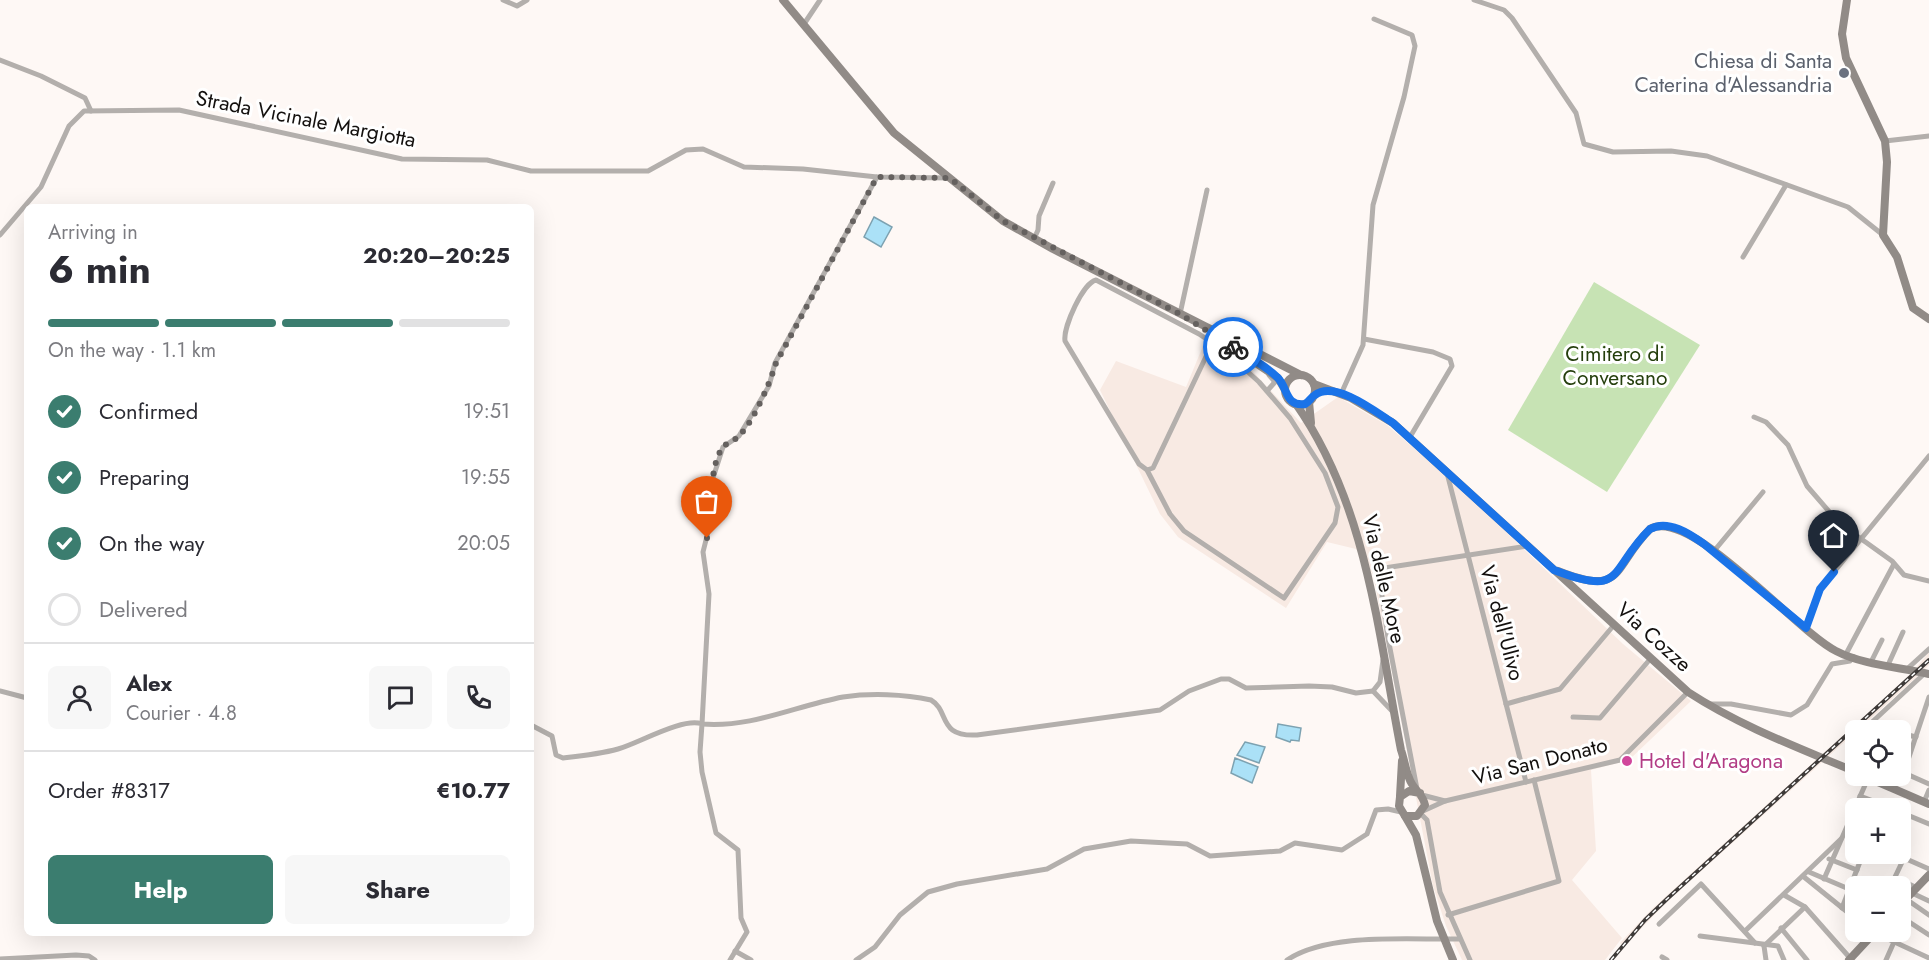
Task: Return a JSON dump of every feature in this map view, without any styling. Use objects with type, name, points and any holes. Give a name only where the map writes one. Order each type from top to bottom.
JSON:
[{"type":"main road","points":[[783,0],[894,133],[1003,221],[1180,314],[1309,378],[1314,384],[1314,395],[1309,402],[1311,423]]},
{"type":"main road","points":[[1847,0],[1842,34],[1846,58],[1886,141],[1883,235],[1897,257],[1913,308],[1929,319]]},
{"type":"main road","points":[[1180,314],[1278,378],[1288,399],[1296,404],[1311,423]]},
{"type":"main road","points":[[1285,390],[1292,378],[1301,375]]},
{"type":"main road","name":"Via Cozze","points":[[1314,384],[1367,406],[1410,437],[1688,692],[1766,734],[1845,767]]},
{"type":"main road","points":[[1314,395],[1332,390]]},
{"type":"main road","points":[[1296,404],[1309,402]]},
{"type":"main road","name":"Via delle More","points":[[1311,423],[1338,479],[1357,529],[1401,750]]},
{"type":"main road","points":[[1554,570],[1593,582],[1610,579],[1618,574],[1645,534],[1657,525],[1687,533],[1714,552],[1835,651],[1871,662],[1927,674]]},
{"type":"main road","points":[[1401,750],[1412,785],[1420,792],[1425,805],[1416,835]]},
{"type":"main road","points":[[1401,750],[1403,788],[1400,798],[1403,814],[1416,835],[1442,935],[1453,960]]},
{"type":"main road","points":[[1889,786],[1927,803]]},
{"type":"main road","points":[[1400,798],[1409,790],[1420,792]]},
{"type":"main road","points":[[1403,814],[1421,814]]},
{"type":"main road","points":[[1911,894],[1929,875]]},
{"type":"main road","points":[[1850,959],[1865,942]]},
{"type":"street","points":[[503,0],[517,6],[527,0]]},
{"type":"street","points":[[804,24],[820,0]]},
{"type":"street","points":[[1474,0],[1504,10],[1512,18],[1576,113],[1584,144],[1613,152],[1659,150],[1698,154],[1848,207],[1883,235]]},
{"type":"street","points":[[1341,394],[1364,339],[1373,206],[1404,96],[1416,40],[1412,35],[1374,19]]},
{"type":"street","points":[[0,60],[42,76],[85,98],[91,111],[84,111],[69,126],[44,181],[25,204]]},
{"type":"street","name":"Strada Vicinale Margiotta","points":[[91,111],[179,111],[402,159],[487,160],[531,171],[648,171],[686,150],[703,149],[744,167],[803,169],[877,177],[950,178]]},
{"type":"street","points":[[1886,141],[1929,136]]},
{"type":"street","points":[[730,960],[747,932],[741,918],[738,850],[716,833],[702,772],[700,752],[709,594],[703,552],[711,524],[712,481],[723,447],[739,436],[770,386],[776,363],[877,177]]},
{"type":"street","points":[[1034,239],[1038,230],[1039,216],[1053,183]]},
{"type":"street","points":[[1743,257],[1786,185]]},
{"type":"street","points":[[1180,314],[1206,190]]},
{"type":"street","points":[[0,235],[24,206]]},
{"type":"street","points":[[1100,281],[1212,344],[1226,352],[1267,391],[1288,416],[1325,473],[1338,507],[1335,523],[1284,598],[1184,531],[1170,514],[1147,470],[1139,464],[1065,341],[1065,329],[1087,285],[1100,281]]},
{"type":"street","points":[[1364,339],[1433,352],[1450,359],[1452,366],[1410,437]]},
{"type":"street","points":[[1147,470],[1153,468],[1212,344]]},
{"type":"street","points":[[1232,346],[1273,378],[1274,386],[1267,391]]},
{"type":"street","points":[[1288,416],[1296,404]]},
{"type":"street","points":[[1288,416],[1303,414]]},
{"type":"street","points":[[1754,417],[1766,422],[1788,445],[1807,486],[1839,523],[1910,578],[1929,581]]},
{"type":"street","points":[[1806,628],[1820,589],[1929,456]]},
{"type":"street","name":"Via dell'Ulivo","points":[[1447,471],[1526,782]]},
{"type":"street","points":[[1714,552],[1763,492]]},
{"type":"street","points":[[1378,569],[1528,546]]},
{"type":"street","points":[[1377,560],[1420,792],[1445,801]]},
{"type":"street","points":[[1846,654],[1894,564]]},
{"type":"street","points":[[1506,704],[1560,689],[1614,625]]},
{"type":"street","points":[[1888,665],[1903,632]]},
{"type":"street","points":[[1871,662],[1882,640]]},
{"type":"street","points":[[1907,669],[1929,649]]},
{"type":"street","points":[[1705,703],[1731,704],[1791,715],[1807,705],[1832,664],[1850,661],[1855,657]]},
{"type":"street","points":[[534,727],[552,736],[556,755],[563,759],[615,750],[643,741],[673,726],[693,722],[702,724],[746,723],[841,698],[871,695],[931,700],[936,703],[947,726],[959,733],[977,735],[1160,710],[1190,691],[1221,679],[1246,688],[1309,686],[1332,687],[1356,693],[1373,691],[1380,682],[1383,658]]},
{"type":"street","points":[[1573,717],[1600,718],[1651,658]]},
{"type":"street","points":[[1875,720],[1927,674]]},
{"type":"street","points":[[0,691],[24,697]]},
{"type":"street","points":[[1373,691],[1394,713]]},
{"type":"street","name":"Via San Donato","points":[[1421,814],[1445,801],[1620,760],[1688,692]]},
{"type":"street","points":[[1911,750],[1929,697]]},
{"type":"street","points":[[1911,736],[1916,737]]},
{"type":"street","points":[[1911,776],[1929,784]]},
{"type":"street","points":[[1448,915],[1559,881],[1534,780]]},
{"type":"street","points":[[1824,879],[1864,786]]},
{"type":"street","points":[[1927,803],[1929,790]]},
{"type":"street","points":[[1860,796],[1864,798]]},
{"type":"street","points":[[1388,809],[1400,798]]},
{"type":"street","points":[[856,960],[875,947],[900,915],[928,892],[1047,869],[1084,849],[1131,842],[1187,844],[1210,856],[1280,851],[1295,843],[1342,850],[1367,834],[1376,810],[1388,809],[1403,814]]},
{"type":"street","points":[[1421,814],[1427,820],[1435,870],[1448,915],[1470,960]]},
{"type":"street","points":[[1911,817],[1929,824]]},
{"type":"street","points":[[1745,931],[1841,839]]},
{"type":"street","points":[[1824,857],[1857,870]]},
{"type":"street","points":[[1911,861],[1929,869]]},
{"type":"street","points":[[1856,876],[1859,864]]},
{"type":"street","points":[[1806,874],[1845,888]]},
{"type":"street","points":[[1806,874],[1845,910]]},
{"type":"street","points":[[1659,924],[1701,884],[1755,944]]},
{"type":"street","points":[[1784,895],[1805,907],[1850,959]]},
{"type":"street","points":[[1911,896],[1929,901]]},
{"type":"street","points":[[1911,898],[1929,915]]},
{"type":"street","points":[[1842,908],[1845,903]]},
{"type":"street","points":[[1764,946],[1805,907]]},
{"type":"street","points":[[1911,923],[1929,935]]},
{"type":"street","points":[[1781,928],[1807,960]]},
{"type":"street","points":[[1700,936],[1778,946],[1784,960]]},
{"type":"street","points":[[1287,960],[1301,950],[1353,941],[1459,939]]},
{"type":"street","points":[[1886,960],[1894,942],[1929,958]]},
{"type":"street","points":[[1764,946],[1766,960]]},
{"type":"street","points":[[735,951],[751,960]]},
{"type":"street","points":[[0,958],[76,955],[92,957],[95,960]]},
{"type":"shaded area","points":[[1211,338],[1243,361],[1301,423],[1338,397],[1387,425],[1457,485],[1623,644],[1691,701],[1629,760],[1591,770],[1596,851],[1572,880],[1622,938],[1605,960],[1462,960],[1446,926],[1433,886],[1373,574],[1356,549],[1327,542],[1286,608],[1178,537],[1160,514],[1100,390],[1116,361],[1186,387],[1203,346]]},
{"type":"shaded area","points":[[1929,652],[1929,665],[1920,674],[1869,720],[1860,720],[1911,674]]},
{"type":"shaded area","points":[[1845,734],[1845,741],[1671,898],[1623,947],[1620,943],[1652,909]]},
{"type":"green space","name":"Cimitero di Conversano","points":[[1594,282],[1700,345],[1607,492],[1508,430]]},
{"type":"water","points":[[874,217],[892,227],[881,247],[864,237]]},
{"type":"water","points":[[1278,724],[1301,728],[1299,741],[1291,740],[1290,742],[1276,737]]},
{"type":"water","points":[[1245,742],[1265,747],[1259,763],[1237,755]]},
{"type":"water","points":[[1235,758],[1258,767],[1252,783],[1231,773]]},
{"type":"railway","points":[[1611,960],[1645,920],[1667,899],[1929,660]]},
{"type":"way so far","points":[[707,538],[711,524],[712,481],[723,447],[739,436],[770,386],[776,363],[877,177],[950,178],[1003,221],[1180,314],[1233,347]]},
{"type":"place","name":"Chiesa di Santa Caterina d'Alessandria","points":[[1844,73]]},
{"type":"place","name":"Hotel d'Aragona","points":[[1627,761]]},
{"type":"route","points":[[1233,347],[1278,378],[1288,399],[1296,404],[1305,404],[1314,395],[1332,390],[1367,406],[1393,423],[1554,570],[1577,579],[1593,582],[1610,579],[1618,574],[1650,529],[1657,525],[1666,525],[1687,533],[1704,544],[1806,628],[1820,589],[1834,572]]}]
